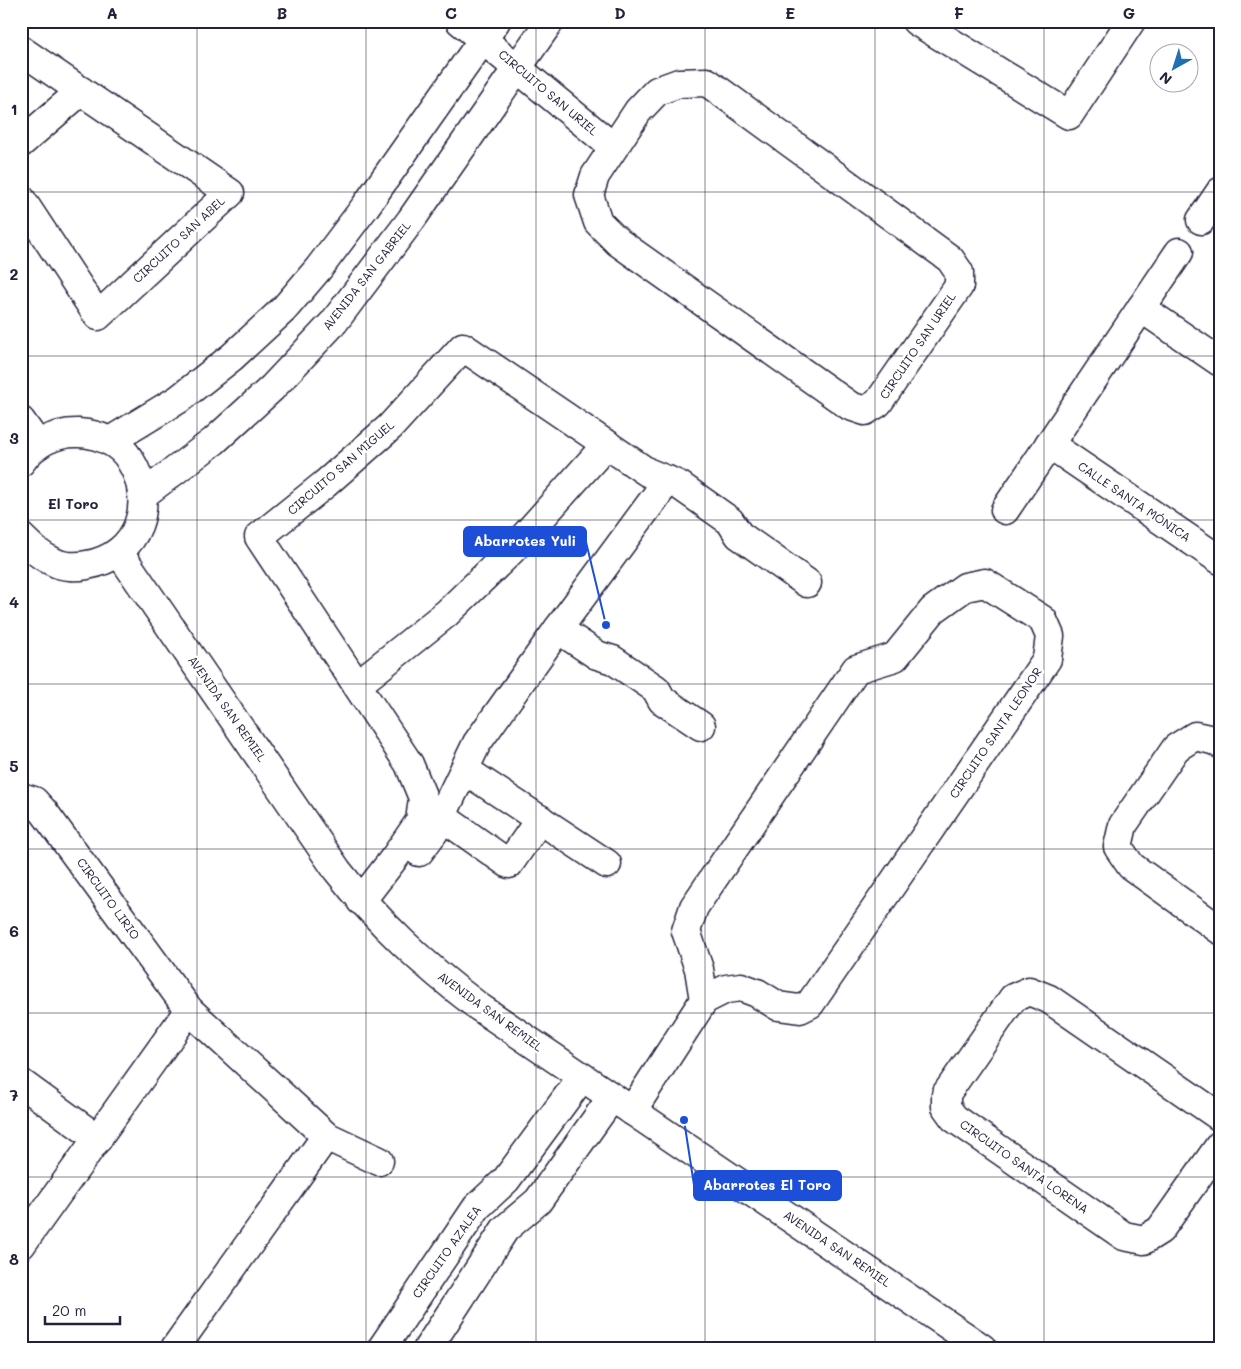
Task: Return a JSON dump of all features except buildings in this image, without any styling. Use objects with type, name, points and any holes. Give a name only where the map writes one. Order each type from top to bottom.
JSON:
[{"type":"street","name":"CIRCUITO SAN URIEL","points":[[460,21],[490,30],[518,68],[613,147]]},
{"type":"street","name":"AVENIDA SAN GABRIEL","points":[[144,494],[214,441],[266,394],[334,322],[411,220],[550,21]]},
{"type":"street","points":[[916,21],[1069,116],[1131,21]]},
{"type":"street","points":[[110,441],[179,399],[232,357],[284,309],[320,268],[490,30]]},
{"type":"street","name":"CIRCUITO SAN ABEL","points":[[21,50],[230,193],[98,316],[21,199]]},
{"type":"street","name":"CIRCUITO SAN URIEL","points":[[707,82],[950,259],[959,272],[959,286],[878,403],[864,411],[850,406],[618,242],[598,222],[588,195],[595,176],[613,147],[638,111],[657,91],[679,83],[707,82]]},
{"type":"street","points":[[21,143],[81,91]]},
{"type":"street","points":[[1201,220],[1220,192]]},
{"type":"street","points":[[1005,510],[1179,252]]},
{"type":"street","points":[[1141,308],[1220,362]]},
{"type":"street","name":"CIRCUITO SAN MIGUEL","points":[[368,908],[395,857],[420,821],[423,798],[409,764],[259,537],[325,484],[390,427],[463,347],[659,480],[671,498],[723,532],[739,535],[807,583]]},
{"type":"street","points":[[21,421],[30,454],[46,439],[68,432],[89,433],[110,441],[127,455],[138,473],[144,494],[142,516],[134,536],[119,552],[99,563],[77,566],[55,563],[26,550]]},
{"type":"street","points":[[357,685],[448,613],[509,554],[607,444]]},
{"type":"street","name":"CALLE SANTA MÓNICA","points":[[1049,444],[1220,560]]},
{"type":"street","points":[[368,908],[434,832],[477,743],[558,629],[659,480]]},
{"type":"street","name":"AVENIDA SAN REMIEL","points":[[119,552],[338,870],[368,908],[433,972],[479,1007],[982,1348]]},
{"type":"street","name":"CIRCUITO SANTA LEONOR","points":[[985,583],[1043,620],[1050,636],[1047,659],[810,1004],[800,1009],[778,1006],[756,993],[741,987],[726,989],[704,1000],[699,969],[686,931],[694,907],[856,669],[895,657],[933,610],[965,588],[985,583]]},
{"type":"street","points":[[558,629],[597,655],[607,670],[648,699],[662,700],[701,726]]},
{"type":"street","points":[[1220,744],[1213,740],[1195,736],[1176,748],[1124,826],[1118,847],[1131,866],[1220,930]]},
{"type":"street","points":[[465,770],[607,864]]},
{"type":"street","name":"CIRCUITO LIRIO","points":[[21,797],[34,801],[44,812],[189,1010],[326,1136],[379,1161]]},
{"type":"street","points":[[441,816],[509,864],[540,819]]},
{"type":"street","name":"CIRCUITO SANTA LORENA","points":[[1220,1117],[1049,999],[1029,991],[1013,998],[946,1094],[946,1107],[954,1118],[1124,1236],[1144,1240],[1160,1230],[1220,1145]]},
{"type":"street","points":[[428,1348],[505,1229],[538,1201],[622,1104],[704,1000]]},
{"type":"street","points":[[21,1245],[189,1010]]},
{"type":"street","name":"CIRCUITO AZALEA","points":[[422,1348],[388,1339],[477,1207],[506,1180],[582,1077]]},
{"type":"street","points":[[21,1083],[98,1139]]},
{"type":"street","points":[[175,1348],[326,1136]]},
{"type":"street","points":[[506,1180],[538,1201]]},
{"type":"place","name":"Abarrotes Yuli","points":[[606,625]]},
{"type":"place","name":"Abarrotes El Toro","points":[[684,1120]]},
{"type":"district","name":"El Toro","points":[[73,504]]}]
